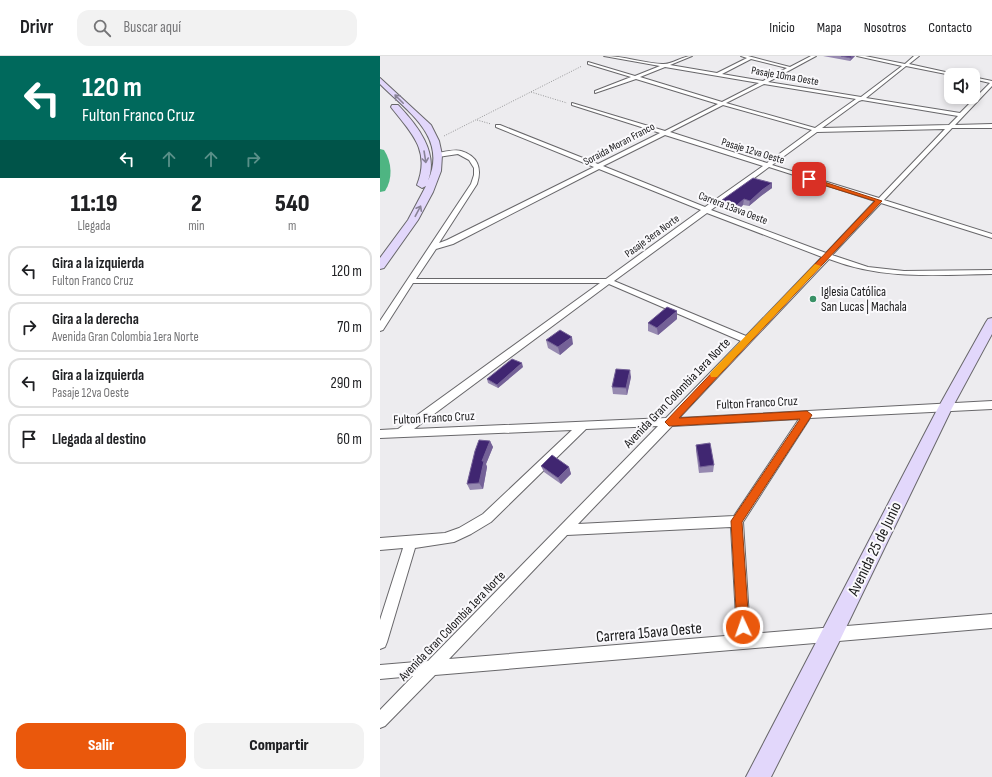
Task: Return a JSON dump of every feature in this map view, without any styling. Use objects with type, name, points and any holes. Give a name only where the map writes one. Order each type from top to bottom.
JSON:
[{"type":"main road","points":[[380,80],[428,127],[434,139],[438,155],[437,171],[413,220],[386,248]]},
{"type":"main road","points":[[380,92],[398,110],[421,140],[426,156],[427,176],[401,225],[386,248],[380,266]]},
{"type":"main road","points":[[421,140],[434,139]]},
{"type":"main road","name":"Avenida 25 de Junio","points":[[758,777],[832,635],[945,408],[992,322]]},
{"type":"street","name":"Pasaje 10ma Oeste","points":[[606,56],[961,115]]},
{"type":"street","points":[[597,92],[690,56]]},
{"type":"street","points":[[743,56],[791,68]]},
{"type":"street","name":"Soraida Moran Franco","points":[[433,247],[450,242],[662,133],[724,104],[814,56]]},
{"type":"street","points":[[859,56],[944,72]]},
{"type":"street","name":"Pasaje 3era Norte","points":[[400,433],[816,130],[861,99],[917,56]]},
{"type":"street","points":[[719,74],[751,58]]},
{"type":"street","points":[[589,63],[595,59]]},
{"type":"street","points":[[589,63],[816,130],[992,126]]},
{"type":"street","points":[[980,79],[992,82]]},
{"type":"street","name":"Avenida Gran Colombia 1era Norte","points":[[380,721],[669,422],[992,82]]},
{"type":"street","name":"Pasaje 12va Oeste","points":[[574,104],[992,236]]},
{"type":"street","name":"Carrera 13ava Oeste","points":[[498,126],[706,210],[827,256],[867,269],[904,273],[992,272]]},
{"type":"street","points":[[380,328],[474,184],[477,175],[477,168],[470,159],[462,153],[438,155]]},
{"type":"street","points":[[412,281],[608,281],[747,340]]},
{"type":"street","name":"Fulton Franco Cruz","points":[[380,434],[669,422],[992,405]]},
{"type":"street","points":[[744,642],[737,521],[807,415]]},
{"type":"street","points":[[380,544],[439,540],[456,535],[487,518],[584,425]]},
{"type":"street","points":[[565,530],[737,521]]},
{"type":"street","points":[[380,642],[411,541]]},
{"type":"street","name":"Carrera 15ava Oeste","points":[[380,672],[992,621]]},
{"type":"path","points":[[434,139],[476,120],[589,63]]},
{"type":"path","points":[[530,92],[574,104]]},
{"type":"path","points":[[476,120],[498,126]]},
{"type":"building","points":[[841,56],[852,56],[851,58]]},
{"type":"building","points":[[753,178],[772,183],[750,201],[744,199],[737,205],[722,200]]},
{"type":"building","points":[[667,307],[677,311],[657,328],[648,323]]},
{"type":"building","points":[[560,330],[572,337],[558,347],[546,340]]},
{"type":"building","points":[[512,359],[522,363],[497,385],[487,379]]},
{"type":"building","points":[[616,369],[630,370],[626,388],[612,387]]},
{"type":"building","points":[[479,440],[490,441],[482,461],[484,461],[479,483],[467,484],[475,451]]},
{"type":"building","points":[[710,443],[714,465],[700,467],[696,445]]},
{"type":"building","points":[[552,455],[569,467],[558,478],[541,466]]},
{"type":"waterway","points":[[380,153],[383,160],[384,170],[380,188]]},
{"type":"slow traffic","points":[[714,374],[818,266]]},
{"type":"place","name":"Iglesia Católica San Lucas | Machala","points":[[813,299]]},
{"type":"route","points":[[743,627],[737,521],[807,415],[669,422],[879,201],[809,179]]}]
